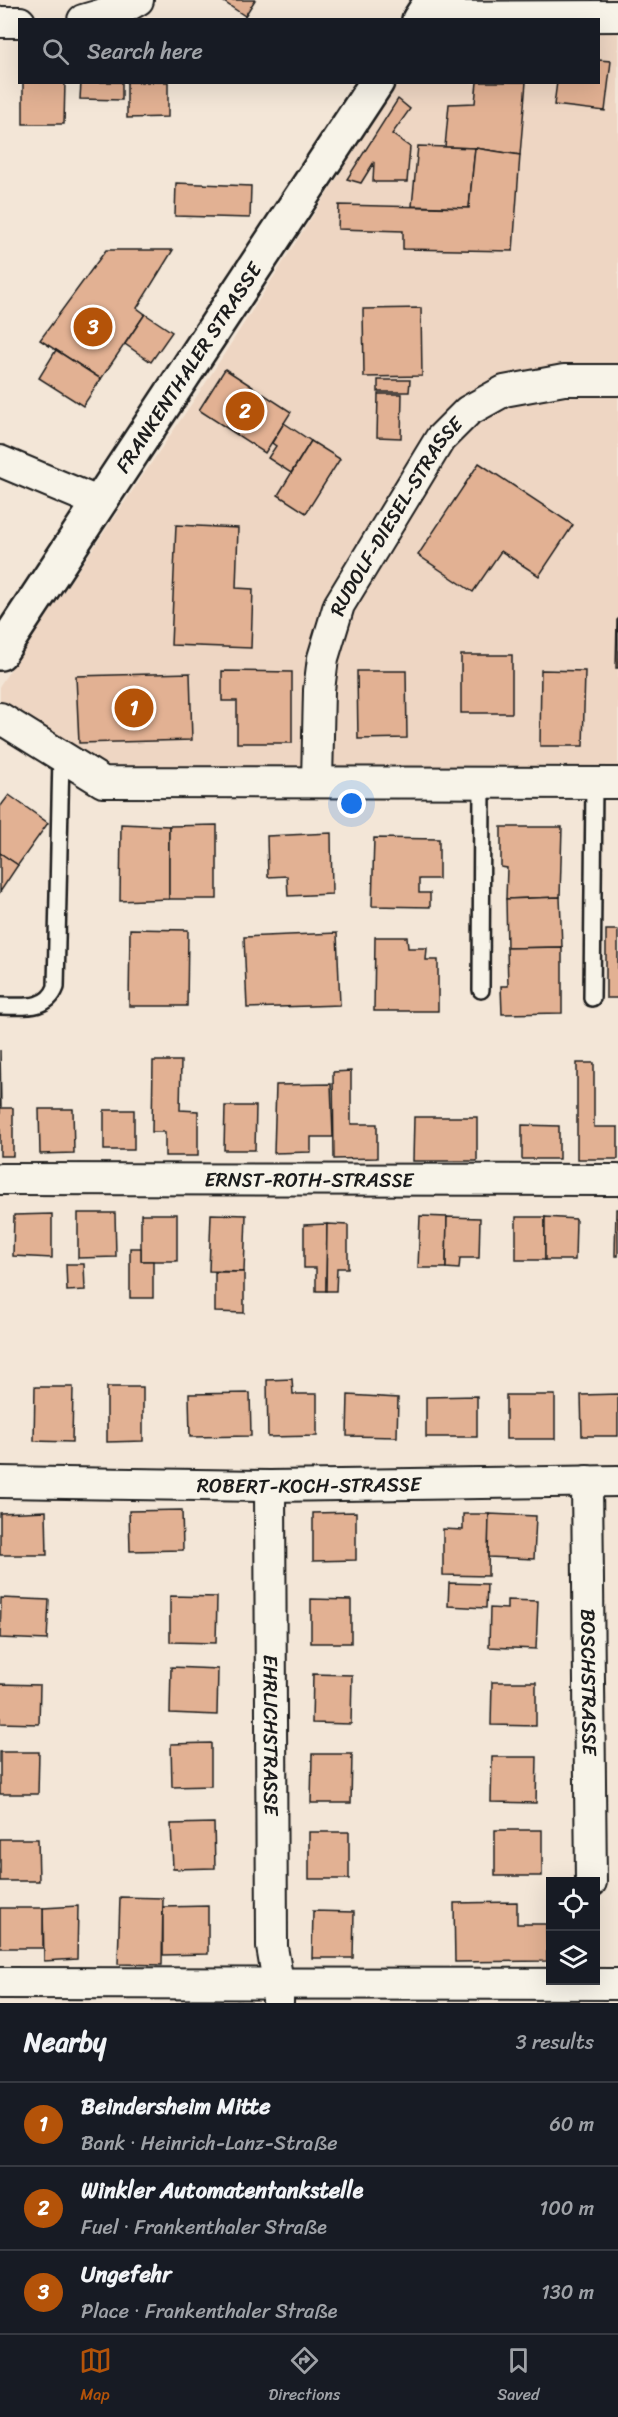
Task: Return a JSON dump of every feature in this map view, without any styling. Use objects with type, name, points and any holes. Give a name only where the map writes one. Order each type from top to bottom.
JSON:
[{"type":"street","points":[[90,18],[124,8],[138,0]]},
{"type":"street","points":[[424,12],[618,16]]},
{"type":"street","points":[[0,22],[18,22]]},
{"type":"street","name":"FRANKENTHALER STRASSE","points":[[0,653],[376,84]]},
{"type":"street","name":"RUDOLF-DIESEL-STRASSE","points":[[317,782],[319,690],[323,658],[339,605],[440,439],[468,411],[504,391],[564,380],[618,380]]},
{"type":"street","points":[[0,461],[100,503]]},
{"type":"street","points":[[0,718],[104,782],[606,783]]},
{"type":"street","name":"ERNST-ROTH-STRASSE","points":[[0,1179],[618,1180]]},
{"type":"street","name":"BOSCHSTRASSE","points":[[587,1481],[591,1877]]},
{"type":"street","name":"ROBERT-KOCH-STRASSE","points":[[0,1482],[270,1486],[618,1481]]},
{"type":"street","name":"EHRLICHSTRASSE","points":[[270,1486],[272,1947],[278,1993]]},
{"type":"street","points":[[0,1983],[278,1993],[545,1994],[601,1983]]},
{"type":"lane","points":[[0,1006],[42,1005],[52,998],[56,987],[61,756]]},
{"type":"lane","points":[[481,990],[482,782]]},
{"type":"lane","points":[[592,998],[606,783]]},
{"type":"shaded area","points":[[454,0],[618,0],[618,781],[106,776],[0,711],[0,685],[203,387],[397,84],[600,84],[600,18],[441,18]]},
{"type":"building","points":[[221,0],[255,0],[245,16]]},
{"type":"building","points":[[600,60],[611,61],[605,111],[554,105],[557,84],[600,84]]},
{"type":"building","points":[[23,84],[65,84],[64,124],[23,124]]},
{"type":"building","points":[[81,84],[122,84],[122,100],[80,99]]},
{"type":"building","points":[[127,84],[168,84],[168,117],[127,118]]},
{"type":"building","points":[[477,84],[526,84],[520,155],[475,148],[445,147],[449,104],[475,103]]},
{"type":"building","points":[[398,99],[410,109],[392,134],[410,147],[407,182],[373,182],[374,162],[361,183],[347,179]]},
{"type":"building","points":[[418,146],[475,148],[469,208],[412,206]]},
{"type":"building","points":[[475,148],[520,155],[513,251],[403,249],[403,231],[338,229],[339,205],[469,208]]},
{"type":"building","points":[[176,183],[251,186],[250,218],[175,216]]},
{"type":"building","points":[[106,250],[173,250],[137,308],[145,314],[101,379],[40,340]]},
{"type":"building","points":[[421,308],[422,376],[364,377],[363,309]]},
{"type":"building","points":[[145,314],[172,332],[151,362],[125,344]]},
{"type":"building","points":[[56,350],[101,379],[83,406],[39,378]]},
{"type":"building","points":[[225,369],[291,412],[265,453],[199,410]]},
{"type":"building","points":[[378,380],[410,380],[409,392],[378,392]]},
{"type":"building","points":[[378,394],[402,394],[401,438],[377,437]]},
{"type":"building","points":[[284,423],[311,441],[291,473],[268,458],[276,446],[272,443]]},
{"type":"building","points":[[311,441],[340,459],[306,513],[278,495]]},
{"type":"building","points":[[479,463],[573,525],[539,576],[501,551],[473,592],[418,555]]},
{"type":"building","points":[[176,525],[238,528],[236,588],[253,589],[251,648],[171,645]]},
{"type":"building","points":[[617,620],[618,668],[616,668]]},
{"type":"building","points":[[461,655],[512,655],[512,713],[461,713]]},
{"type":"building","points":[[541,670],[585,671],[583,746],[540,746]]},
{"type":"building","points":[[222,671],[292,672],[292,743],[237,743],[237,701],[222,701]]},
{"type":"building","points":[[357,671],[406,671],[407,738],[358,739]]},
{"type":"building","points":[[190,673],[192,740],[79,743],[76,676]]},
{"type":"building","points":[[9,795],[48,823],[18,865],[0,853],[0,807]]},
{"type":"building","points":[[121,824],[169,826],[169,899],[120,901]]},
{"type":"building","points":[[217,825],[217,899],[169,899],[169,826]]},
{"type":"building","points":[[501,827],[562,827],[560,897],[506,899],[507,868],[501,867]]},
{"type":"building","points":[[331,833],[332,894],[288,896],[287,876],[268,877],[267,836]]},
{"type":"building","points":[[374,838],[439,839],[439,879],[419,879],[419,893],[430,893],[430,907],[372,906]]},
{"type":"building","points":[[0,853],[18,865],[0,892]]},
{"type":"building","points":[[560,897],[562,947],[507,948],[506,899]]},
{"type":"building","points":[[130,929],[188,930],[187,1006],[129,1006]]},
{"type":"building","points":[[606,930],[618,930],[618,998],[606,998]]},
{"type":"building","points":[[337,933],[340,1005],[247,1008],[244,937]]},
{"type":"building","points":[[375,937],[407,937],[408,948],[427,948],[426,960],[438,960],[438,1011],[374,1011]]},
{"type":"building","points":[[562,947],[562,1013],[502,1014],[501,986],[508,986],[507,948]]},
{"type":"building","points":[[0,1050],[1,1108],[13,1108],[13,1156],[0,1156]]},
{"type":"building","points":[[153,1061],[181,1061],[180,1110],[198,1111],[198,1156],[165,1156],[165,1132],[152,1132]]},
{"type":"building","points":[[577,1063],[594,1063],[594,1127],[618,1127],[618,1159],[577,1159]]},
{"type":"building","points":[[351,1071],[351,1124],[377,1124],[377,1158],[334,1159],[333,1072]]},
{"type":"building","points":[[331,1084],[333,1137],[311,1137],[311,1152],[274,1153],[276,1085]]},
{"type":"building","points":[[225,1106],[256,1106],[255,1150],[224,1150]]},
{"type":"building","points":[[39,1109],[73,1109],[74,1153],[40,1154]]},
{"type":"building","points":[[104,1110],[134,1110],[134,1150],[104,1150]]},
{"type":"building","points":[[414,1117],[477,1117],[477,1161],[413,1161]]},
{"type":"building","points":[[522,1125],[559,1126],[559,1159],[522,1159]]},
{"type":"building","points":[[616,1209],[618,1209],[618,1256],[615,1256]]},
{"type":"building","points":[[78,1213],[115,1213],[116,1257],[78,1258]]},
{"type":"building","points":[[52,1214],[52,1258],[13,1256],[14,1215]]},
{"type":"building","points":[[141,1214],[177,1214],[177,1261],[141,1261]]},
{"type":"building","points":[[211,1214],[246,1215],[244,1272],[209,1271]]},
{"type":"building","points":[[420,1216],[447,1217],[446,1268],[418,1268]]},
{"type":"building","points":[[447,1217],[480,1218],[479,1258],[460,1258],[459,1269],[446,1268]]},
{"type":"building","points":[[516,1217],[545,1217],[545,1260],[516,1260]]},
{"type":"building","points":[[545,1217],[576,1219],[575,1260],[545,1260]]},
{"type":"building","points":[[327,1224],[326,1291],[316,1291],[316,1268],[304,1268],[304,1225]]},
{"type":"building","points":[[327,1224],[348,1225],[348,1268],[337,1268],[336,1291],[326,1291]]},
{"type":"building","points":[[130,1248],[141,1248],[141,1261],[153,1261],[153,1298],[130,1298]]},
{"type":"building","points":[[66,1264],[84,1264],[85,1290],[67,1291]]},
{"type":"building","points":[[215,1272],[244,1272],[244,1313],[215,1312]]},
{"type":"building","points":[[292,1379],[293,1394],[317,1394],[317,1436],[268,1437],[267,1380]]},
{"type":"building","points":[[35,1387],[73,1387],[72,1442],[34,1441]]},
{"type":"building","points":[[107,1387],[143,1387],[143,1441],[107,1442]]},
{"type":"building","points":[[250,1393],[251,1436],[190,1437],[189,1394]]},
{"type":"building","points":[[618,1394],[618,1436],[582,1436],[581,1395]]},
{"type":"building","points":[[348,1395],[398,1398],[397,1437],[347,1436]]},
{"type":"building","points":[[506,1395],[555,1395],[555,1439],[506,1439]]},
{"type":"building","points":[[477,1396],[477,1437],[426,1437],[426,1397]]},
{"type":"building","points":[[182,1510],[183,1550],[130,1551],[129,1511]]},
{"type":"building","points":[[46,1511],[47,1555],[0,1555],[0,1513]]},
{"type":"building","points":[[356,1512],[356,1560],[313,1561],[313,1513]]},
{"type":"building","points":[[463,1514],[489,1514],[488,1576],[443,1575],[443,1529],[463,1530]]},
{"type":"building","points":[[489,1514],[536,1516],[534,1559],[488,1557]]},
{"type":"building","points":[[449,1583],[487,1584],[486,1608],[448,1606]]},
{"type":"building","points":[[170,1596],[217,1597],[216,1643],[170,1642]]},
{"type":"building","points":[[1,1598],[49,1600],[47,1640],[0,1638]]},
{"type":"building","points":[[311,1599],[351,1600],[351,1643],[311,1643]]},
{"type":"building","points":[[507,1600],[538,1601],[536,1649],[489,1647],[490,1608],[507,1609]]},
{"type":"building","points":[[171,1667],[218,1669],[217,1715],[170,1713]]},
{"type":"building","points":[[313,1674],[352,1675],[351,1724],[312,1723]]},
{"type":"building","points":[[492,1682],[536,1682],[536,1726],[491,1725]]},
{"type":"building","points":[[0,1684],[40,1685],[39,1724],[0,1723]]},
{"type":"building","points":[[211,1743],[211,1786],[172,1787],[171,1744]]},
{"type":"building","points":[[0,1752],[39,1752],[38,1794],[0,1794]]},
{"type":"building","points":[[312,1754],[352,1754],[351,1803],[311,1803]]},
{"type":"building","points":[[492,1757],[537,1757],[536,1803],[491,1802]]},
{"type":"building","points":[[214,1823],[215,1868],[173,1869],[171,1824]]},
{"type":"building","points":[[495,1830],[542,1830],[542,1876],[495,1876]]},
{"type":"building","points":[[309,1832],[349,1832],[349,1879],[309,1879]]},
{"type":"building","points":[[0,1839],[38,1839],[39,1881],[0,1881]]},
{"type":"building","points":[[120,1897],[163,1898],[162,1965],[118,1964]]},
{"type":"building","points":[[517,1902],[517,1924],[546,1924],[546,1961],[455,1962],[454,1903]]},
{"type":"building","points":[[78,1906],[77,1959],[44,1961],[43,1908]]},
{"type":"building","points":[[208,1906],[208,1954],[163,1955],[163,1907]]},
{"type":"building","points":[[0,1908],[43,1908],[43,1948],[0,1948]]},
{"type":"building","points":[[313,1911],[354,1912],[353,1958],[312,1958]]},
{"type":"place","name":"Ungefehr","points":[[93,327]]},
{"type":"place","name":"Winkler Automatentankstelle","points":[[245,411]]},
{"type":"place","name":"Beindersheim Mitte","points":[[134,708]]}]
